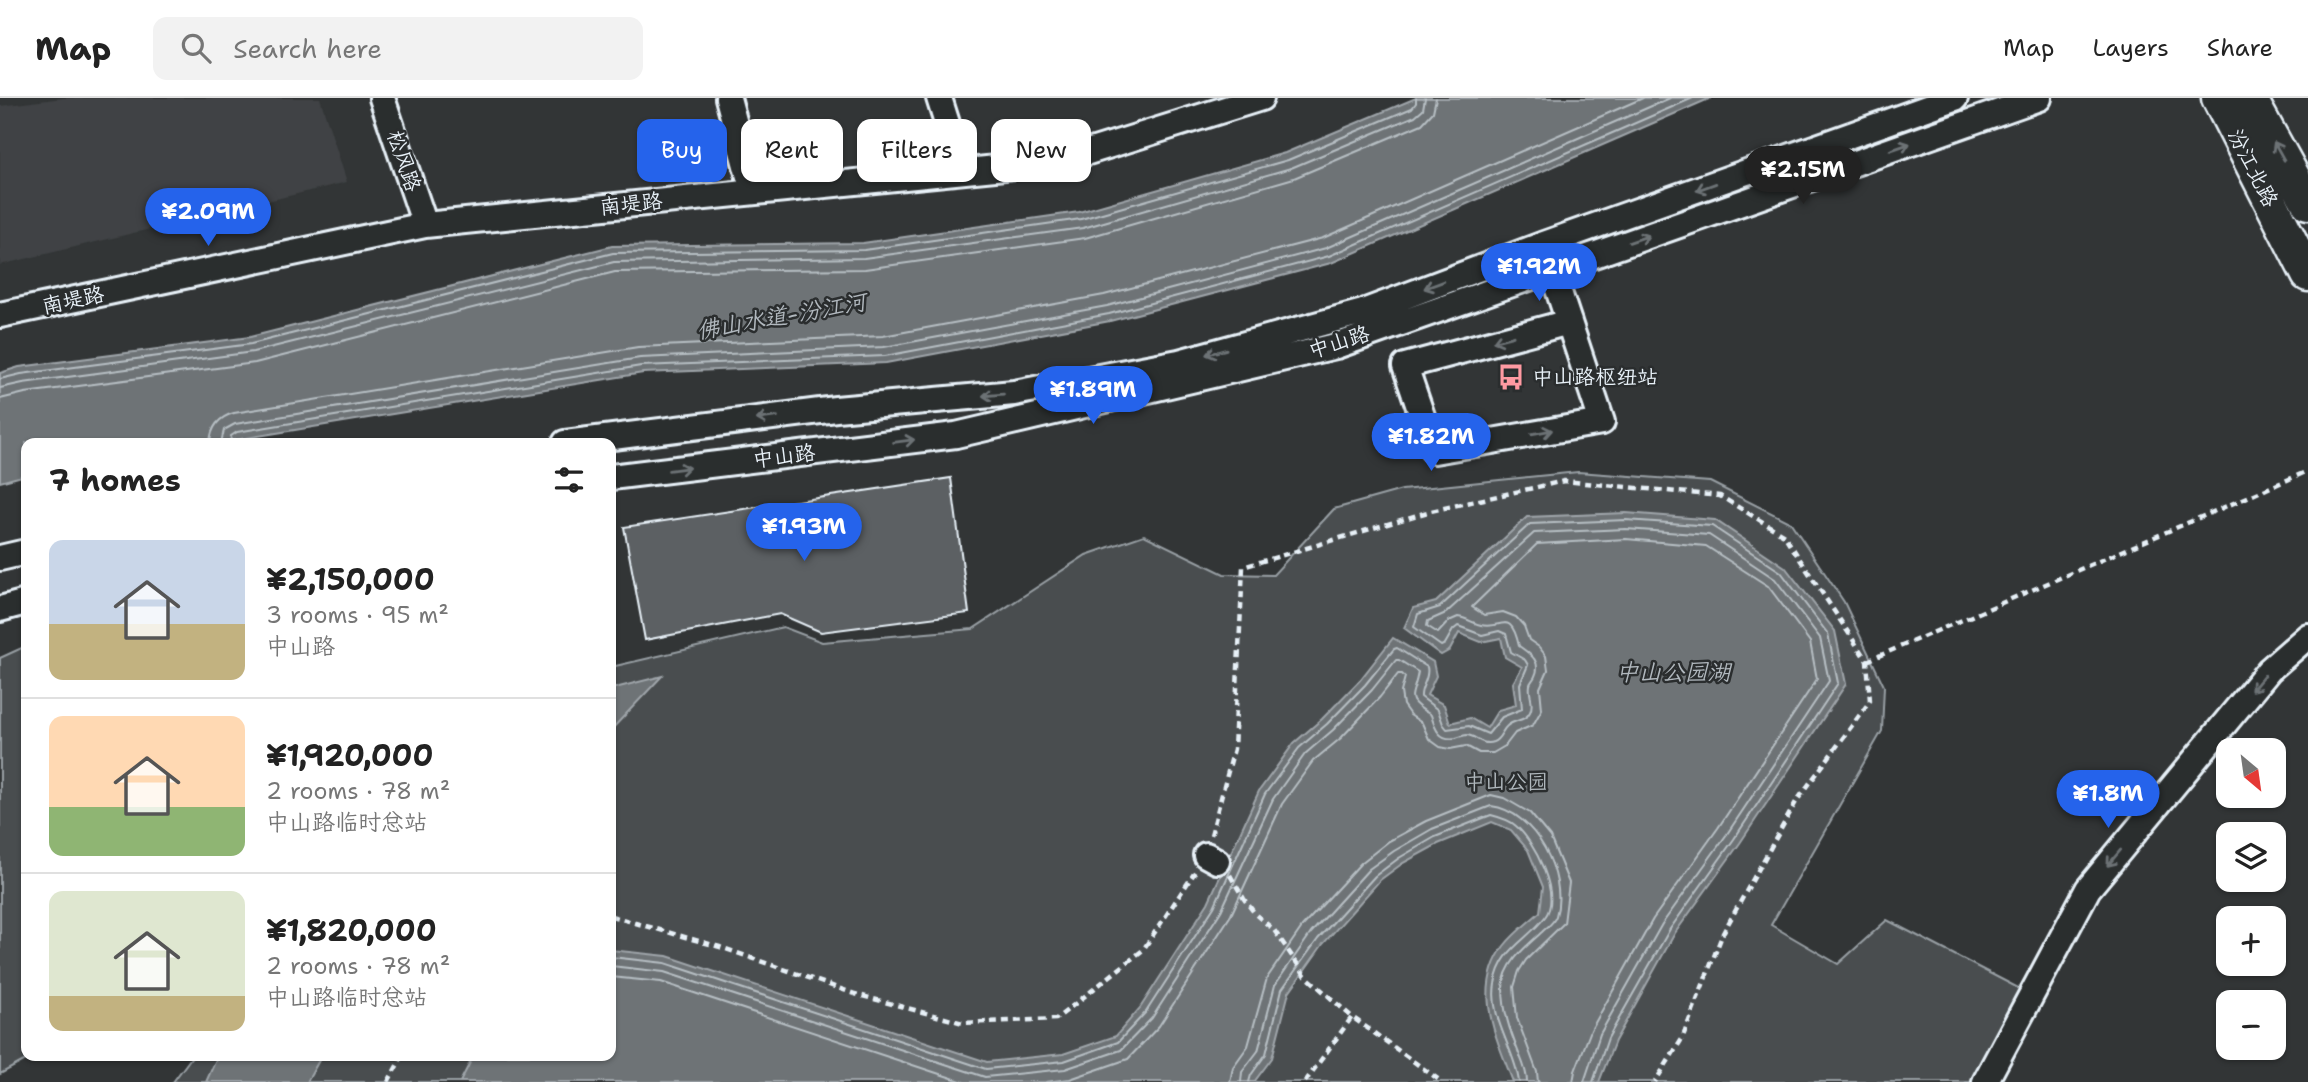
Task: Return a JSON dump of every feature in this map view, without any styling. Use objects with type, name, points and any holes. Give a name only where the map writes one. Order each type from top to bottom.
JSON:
[{"type":"main road","name":"汾江北路","points":[[2218,98],[2308,275]]},
{"type":"main road","name":"汾江北路","points":[[2250,98],[2308,203]]},
{"type":"street","name":"松风路","points":[[382,98],[425,225]]},
{"type":"street","points":[[728,98],[753,192]]},
{"type":"street","points":[[939,98],[946,119]]},
{"type":"street","name":"南堤路","points":[[977,170],[1056,162],[1189,109],[1261,98]]},
{"type":"street","name":"中山路","points":[[605,438],[836,409],[1014,393],[1179,362],[1363,312],[1544,244],[1955,98]]},
{"type":"street","name":"中山路","points":[[616,476],[956,435],[1336,346],[2039,98]]},
{"type":"street","name":"南堤路","points":[[0,315],[425,225],[858,182]]},
{"type":"street","points":[[1544,244],[1602,422],[1434,451],[1405,366],[1569,321]]},
{"type":"street","points":[[0,558],[21,553]]},
{"type":"street","points":[[0,609],[21,603]]},
{"type":"street","points":[[1985,1082],[2088,888],[2269,670],[2308,636]]},
{"type":"path","points":[[1867,661],[2308,471]]},
{"type":"path","points":[[616,917],[720,947],[855,994],[963,1023],[1056,1019],[1143,950],[1212,858],[1234,749],[1243,567],[1431,511],[1564,481],[1720,496],[1784,535],[1867,661],[1870,701],[1796,802],[1723,933],[1682,1039],[1655,1082]]},
{"type":"path","points":[[1212,858],[1235,880],[1244,899],[1256,915],[1274,930],[1305,975],[1352,1017],[1442,1082]]},
{"type":"path","points":[[1305,1082],[1352,1017]]},
{"type":"path","points":[[388,1082],[400,1061]]},
{"type":"shaded area","points":[[63,98],[320,98],[347,182],[0,265],[0,106]]},
{"type":"green space","name":"中山公园","points":[[1578,472],[1710,482],[1791,523],[1844,602],[1884,686],[1882,731],[1771,925],[1838,964],[1887,920],[2026,992],[1971,1082],[173,1082],[189,1061],[616,1061],[616,666],[783,627],[822,642],[973,629],[1086,555],[1144,535],[1224,574],[1273,575],[1334,509],[1402,490]]},
{"type":"green space","points":[[21,648],[21,1061],[24,1061],[0,1074],[0,658]]},
{"type":"water","name":"佛山水道-汾江河","points":[[1416,98],[1711,98],[1331,263],[1110,321],[886,363],[643,373],[246,438],[21,438],[21,476],[0,482],[0,373],[19,367],[250,337],[612,246],[863,243],[1079,212],[1285,153]]},
{"type":"water","name":"中山公园湖","points":[[1626,513],[1715,520],[1785,567],[1835,631],[1846,684],[1740,843],[1675,933],[1615,1041],[1599,1082],[1513,1082],[1490,1014],[1490,979],[1504,946],[1540,912],[1543,887],[1528,850],[1511,830],[1492,822],[1438,844],[1403,863],[1380,880],[1323,944],[1289,992],[1272,1058],[1254,1082],[460,1082],[471,1061],[616,1061],[616,951],[667,956],[987,1062],[1063,1054],[1116,1036],[1140,1008],[1208,903],[1259,791],[1294,743],[1360,680],[1393,638],[1433,662],[1436,676],[1427,695],[1444,705],[1450,723],[1470,718],[1487,728],[1498,710],[1516,705],[1513,683],[1522,667],[1505,657],[1501,638],[1481,642],[1459,633],[1450,650],[1441,655],[1404,628],[1413,608],[1436,602],[1527,517]]},
{"type":"water","points":[[662,676],[616,725],[616,688]]},
{"type":"water","points":[[215,1061],[319,1061],[307,1082],[206,1082]]},
{"type":"building","points":[[951,478],[969,613],[821,632],[780,614],[645,640],[624,527]]},
{"type":"place","name":"中山路枢纽站","points":[[1511,377]]}]
